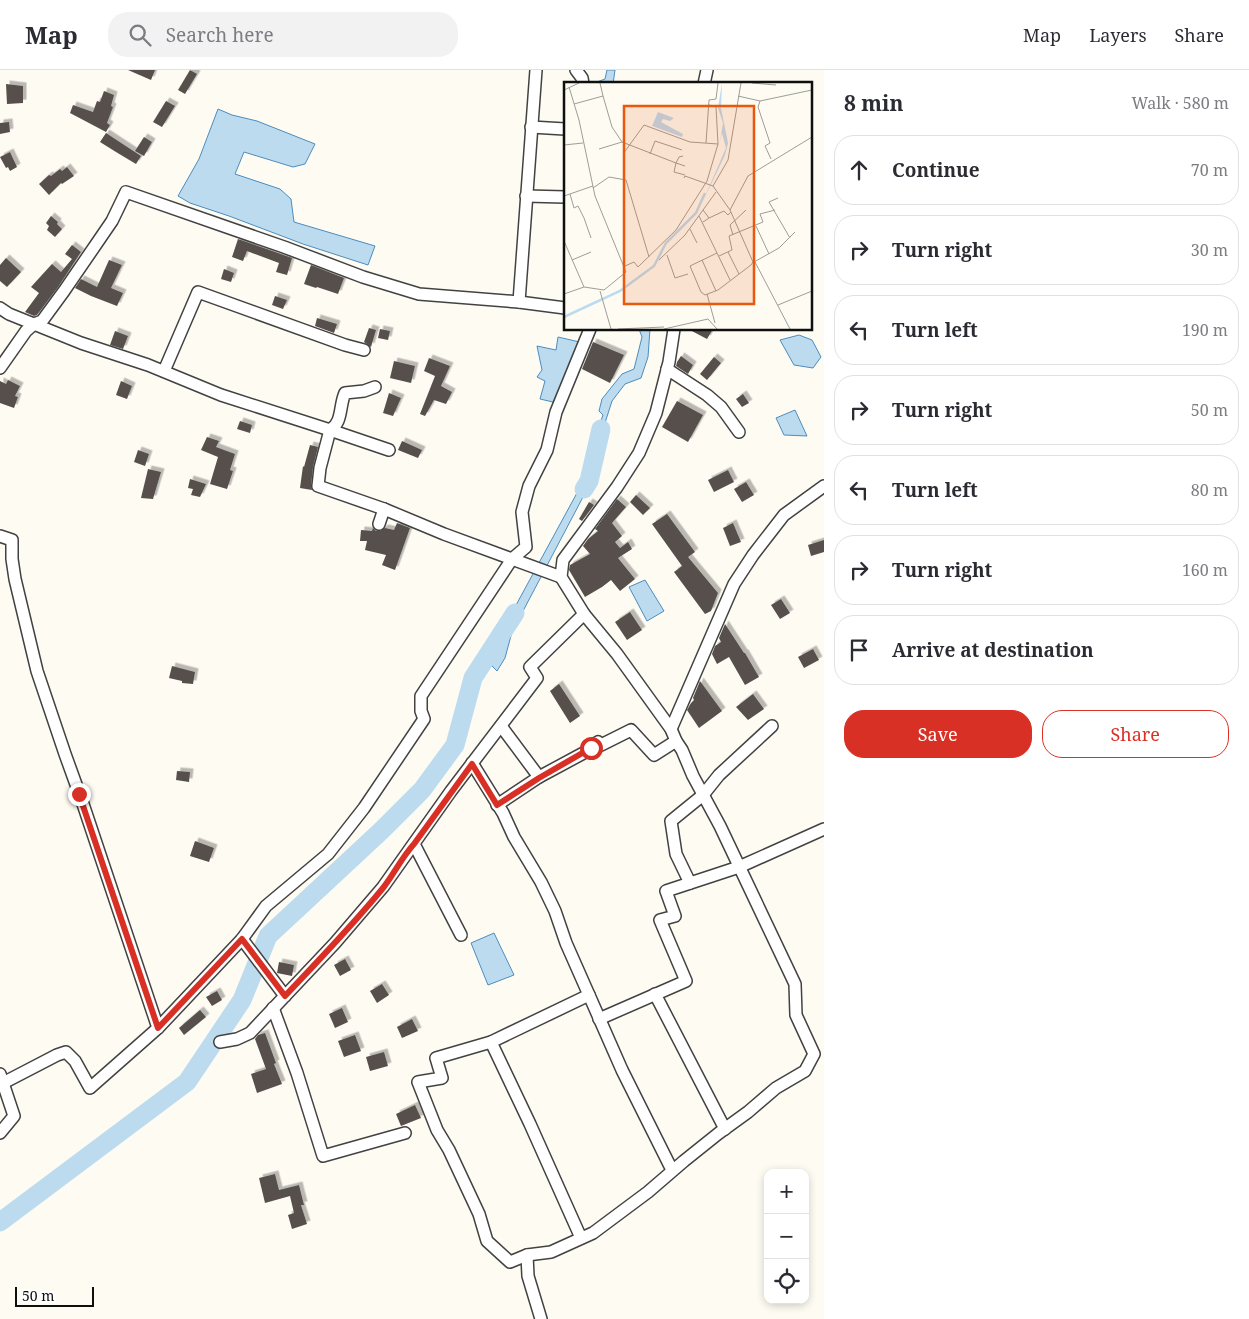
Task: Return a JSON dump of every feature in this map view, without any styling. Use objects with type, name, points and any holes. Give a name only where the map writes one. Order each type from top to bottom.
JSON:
[{"type":"street","points":[[519,302],[536,70]]},
{"type":"street","points":[[576,70],[583,82]]},
{"type":"street","points":[[532,127],[564,129]]},
{"type":"street","points":[[0,368],[26,331],[34,324],[42,321],[64,291],[103,234],[126,192],[363,277],[419,294],[519,302],[564,308]]},
{"type":"street","points":[[526,196],[564,197]]},
{"type":"street","points":[[164,371],[198,292],[345,345],[364,350]]},
{"type":"street","points":[[0,308],[8,314],[81,343],[164,371],[221,394],[389,450]]},
{"type":"street","points":[[0,1133],[14,1116],[2,1079],[66,1052],[75,1061],[90,1088],[158,1028],[242,939],[266,906],[328,854],[364,808],[424,719],[421,711],[421,696],[512,559],[526,547],[522,512],[529,486],[548,450],[556,412],[590,330]]},
{"type":"street","points":[[589,995],[491,1042],[436,1058],[442,1078],[418,1082],[437,1130],[449,1150],[478,1214],[487,1241],[510,1262],[527,1255],[551,1252],[592,1233],[648,1192],[672,1170],[748,1112],[776,1088],[805,1071],[819,1055],[796,1014],[795,984],[720,826],[693,776],[671,729],[617,654],[584,614],[562,577],[563,560],[617,487],[639,453],[656,413],[667,369],[674,330]]},
{"type":"street","points":[[667,369],[707,395],[721,407],[739,432]]},
{"type":"street","points":[[375,386],[345,393],[336,426],[330,430],[320,468],[318,486],[384,509],[444,534],[562,577]]},
{"type":"street","points":[[671,729],[734,584],[753,555],[784,515],[824,486]]},
{"type":"street","points":[[379,524],[384,509]]},
{"type":"street","points":[[0,536],[12,540],[15,579],[42,686],[158,1028]]},
{"type":"street","points":[[220,1042],[237,1039],[250,1033],[335,943],[383,887],[537,678],[530,667],[584,614]]},
{"type":"street","points":[[501,726],[539,778]]},
{"type":"street","points":[[690,883],[676,854],[671,820],[703,795],[719,775],[772,726]]},
{"type":"street","points":[[497,805],[598,742],[601,745],[630,730],[654,755],[676,741]]},
{"type":"street","points":[[472,764],[545,889],[622,1070],[672,1170]]},
{"type":"street","points":[[599,1018],[686,981],[660,920],[675,916],[666,891],[739,867],[824,829]]},
{"type":"street","points":[[414,844],[462,935]]},
{"type":"street","points":[[242,939],[285,996]]},
{"type":"street","points":[[655,994],[724,1129]]},
{"type":"street","points":[[273,1008],[297,1072],[323,1156],[405,1133]]},
{"type":"street","points":[[491,1042],[581,1238]]},
{"type":"street","points":[[527,1255],[528,1276],[541,1319]]},
{"type":"water","points":[[607,70],[615,70],[613,82],[597,82],[605,79]]},
{"type":"water","points":[[218,109],[232,115],[257,121],[315,144],[305,164],[293,167],[244,152],[235,174],[280,189],[291,199],[294,222],[375,246],[368,265],[303,244],[190,203],[178,196],[199,159]]},
{"type":"water","points":[[639,330],[650,330],[648,357],[641,378],[625,384],[612,401],[604,426],[603,459],[512,632],[505,658],[497,671],[491,665],[498,655],[503,629],[596,458],[595,438],[603,415],[599,411],[602,399],[622,374],[634,369],[642,337]]},
{"type":"water","points":[[799,335],[812,340],[821,357],[813,368],[794,365],[780,340]]},
{"type":"water","points":[[558,337],[584,343],[553,402],[540,399],[545,381],[537,377],[542,370],[537,346],[556,350]]},
{"type":"water","points":[[795,410],[807,436],[784,435],[776,418]]},
{"type":"water","points":[[645,580],[664,611],[647,621],[629,587]]},
{"type":"water","points":[[494,933],[514,975],[488,985],[471,943]]},
{"type":"building","points":[[128,70],[155,70],[151,80]]},
{"type":"building","points":[[190,70],[197,74],[185,94],[178,90]]},
{"type":"building","points":[[6,84],[23,86],[23,103],[7,104]]},
{"type":"building","points":[[104,91],[114,95],[111,106],[113,107],[107,123],[110,125],[106,132],[70,113],[73,105],[93,112],[97,101],[100,102]]},
{"type":"building","points":[[166,101],[175,106],[162,127],[153,122]]},
{"type":"building","points":[[9,122],[10,132],[0,134],[0,123]]},
{"type":"building","points":[[106,133],[141,156],[136,164],[100,142]]},
{"type":"building","points":[[144,137],[152,142],[144,156],[135,151]]},
{"type":"building","points":[[10,152],[17,167],[10,171],[8,167],[6,168],[0,157]]},
{"type":"building","points":[[67,167],[74,176],[61,183],[49,195],[39,184],[49,175],[51,176],[60,169],[62,171]]},
{"type":"building","points":[[51,216],[62,229],[55,237],[47,230],[49,226],[46,223]]},
{"type":"building","points":[[238,239],[292,258],[287,275],[276,272],[279,263],[247,251],[243,261],[232,257]]},
{"type":"building","points":[[72,245],[81,252],[58,287],[37,315],[34,316],[25,312],[39,293],[31,287],[52,264],[61,272],[72,259],[65,254]]},
{"type":"building","points":[[6,258],[21,272],[7,287],[0,281],[0,265]]},
{"type":"building","points":[[109,260],[122,265],[111,288],[123,293],[117,306],[75,288],[81,279],[97,287]]},
{"type":"building","points":[[311,265],[344,278],[338,294],[304,284]]},
{"type":"building","points":[[224,269],[234,273],[231,282],[221,279]]},
{"type":"building","points":[[275,296],[287,300],[283,309],[272,305]]},
{"type":"building","points":[[317,318],[337,324],[334,333],[315,326]]},
{"type":"building","points":[[369,328],[376,330],[371,347],[364,342]]},
{"type":"building","points":[[380,329],[390,331],[388,340],[378,338]]},
{"type":"building","points":[[690,330],[712,330],[707,339]]},
{"type":"building","points":[[115,331],[128,336],[123,349],[110,345]]},
{"type":"building","points":[[593,342],[624,355],[610,383],[582,369]]},
{"type":"building","points":[[681,356],[693,365],[688,374],[676,366]]},
{"type":"building","points":[[714,357],[721,363],[707,380],[700,374]]},
{"type":"building","points":[[429,358],[450,366],[441,386],[452,392],[446,404],[434,400],[425,416],[420,414],[435,376],[424,371]]},
{"type":"building","points":[[394,361],[415,366],[411,383],[390,378]]},
{"type":"building","points":[[8,380],[20,386],[15,396],[18,397],[14,408],[0,403],[0,381],[6,384]]},
{"type":"building","points":[[121,381],[132,386],[127,399],[116,395]]},
{"type":"building","points":[[389,393],[401,398],[393,416],[383,413]]},
{"type":"building","points":[[743,394],[749,403],[742,407],[736,399]]},
{"type":"building","points":[[677,401],[703,415],[688,442],[662,427]]},
{"type":"building","points":[[240,421],[252,425],[250,433],[237,429]]},
{"type":"building","points":[[207,437],[219,441],[216,447],[235,454],[230,470],[233,471],[227,489],[210,484],[218,457],[201,450]]},
{"type":"building","points":[[402,441],[422,450],[418,458],[398,450]]},
{"type":"building","points":[[310,445],[318,447],[313,467],[312,490],[300,488],[303,466]]},
{"type":"building","points":[[138,450],[149,454],[145,466],[134,462]]},
{"type":"building","points":[[148,469],[161,472],[153,499],[141,498]]},
{"type":"building","points":[[728,470],[734,482],[714,492],[708,480]]},
{"type":"building","points":[[190,479],[206,484],[200,497],[191,495],[193,489],[188,488]]},
{"type":"building","points":[[746,482],[754,495],[742,502],[734,489]]},
{"type":"building","points":[[636,495],[650,508],[643,515],[630,502]]},
{"type":"building","points":[[617,499],[626,507],[612,523],[622,536],[615,542],[620,548],[628,542],[632,549],[618,558],[635,579],[620,591],[611,580],[585,597],[569,570],[570,565],[590,554],[583,546],[598,531],[595,529]]},
{"type":"building","points":[[589,502],[594,505],[582,521],[579,519]]},
{"type":"building","points":[[667,514],[695,552],[688,557],[718,593],[711,611],[705,614],[674,572],[682,566],[652,524]]},
{"type":"building","points":[[397,523],[410,528],[395,570],[382,565],[386,555],[365,550],[367,541],[360,541],[361,530],[372,531],[373,528],[376,531],[380,531],[385,528],[394,530]]},
{"type":"building","points":[[733,523],[741,542],[730,546],[723,528]]},
{"type":"building","points":[[824,540],[824,552],[811,556],[808,545]]},
{"type":"building","points":[[781,599],[790,613],[780,619],[771,605]]},
{"type":"building","points":[[630,612],[642,630],[627,640],[615,622]]},
{"type":"building","points":[[725,624],[759,677],[745,685],[729,657],[717,664],[712,654],[715,646],[721,642],[719,638]]},
{"type":"building","points":[[813,649],[819,660],[804,668],[798,657]]},
{"type":"building","points":[[172,666],[195,672],[193,684],[182,683],[182,681],[169,678]]},
{"type":"building","points":[[700,681],[722,711],[699,728],[687,710],[694,700],[693,698]]},
{"type":"building","points":[[559,684],[580,716],[570,723],[550,691]]},
{"type":"building","points":[[753,694],[764,709],[748,720],[736,707]]},
{"type":"building","points":[[177,771],[190,772],[189,782],[176,780]]},
{"type":"building","points":[[195,841],[214,848],[209,862],[190,856]]},
{"type":"building","points":[[345,959],[351,970],[340,976],[334,965]]},
{"type":"building","points":[[279,962],[294,965],[292,976],[277,973]]},
{"type":"building","points":[[382,984],[389,995],[377,1003],[370,991]]},
{"type":"building","points":[[217,991],[222,1000],[212,1006],[206,997]]},
{"type":"building","points":[[342,1008],[348,1022],[335,1028],[329,1014]]},
{"type":"building","points":[[200,1010],[206,1017],[184,1035],[179,1028]]},
{"type":"building","points":[[412,1019],[418,1031],[402,1038],[397,1027]]},
{"type":"building","points":[[265,1033],[282,1084],[257,1093],[251,1074],[266,1069],[255,1039],[258,1035]]},
{"type":"building","points":[[355,1035],[361,1051],[344,1057],[338,1041]]},
{"type":"building","points":[[384,1052],[388,1066],[370,1071],[366,1057]]},
{"type":"building","points":[[415,1105],[421,1118],[401,1126],[396,1114]]},
{"type":"building","points":[[275,1174],[279,1190],[299,1185],[304,1205],[301,1205],[307,1224],[292,1229],[288,1215],[294,1213],[290,1196],[265,1203],[259,1178]]},
{"type":"waterway","points":[[584,489],[589,481],[601,429]]},
{"type":"waterway","points":[[0,1222],[187,1082],[242,1000],[268,936],[382,830],[422,790],[455,745],[473,678],[515,613]]},
{"type":"route","points":[[79,794],[158,1028],[242,939],[285,996],[335,943],[383,887],[472,764],[497,805],[591,748]]}]
